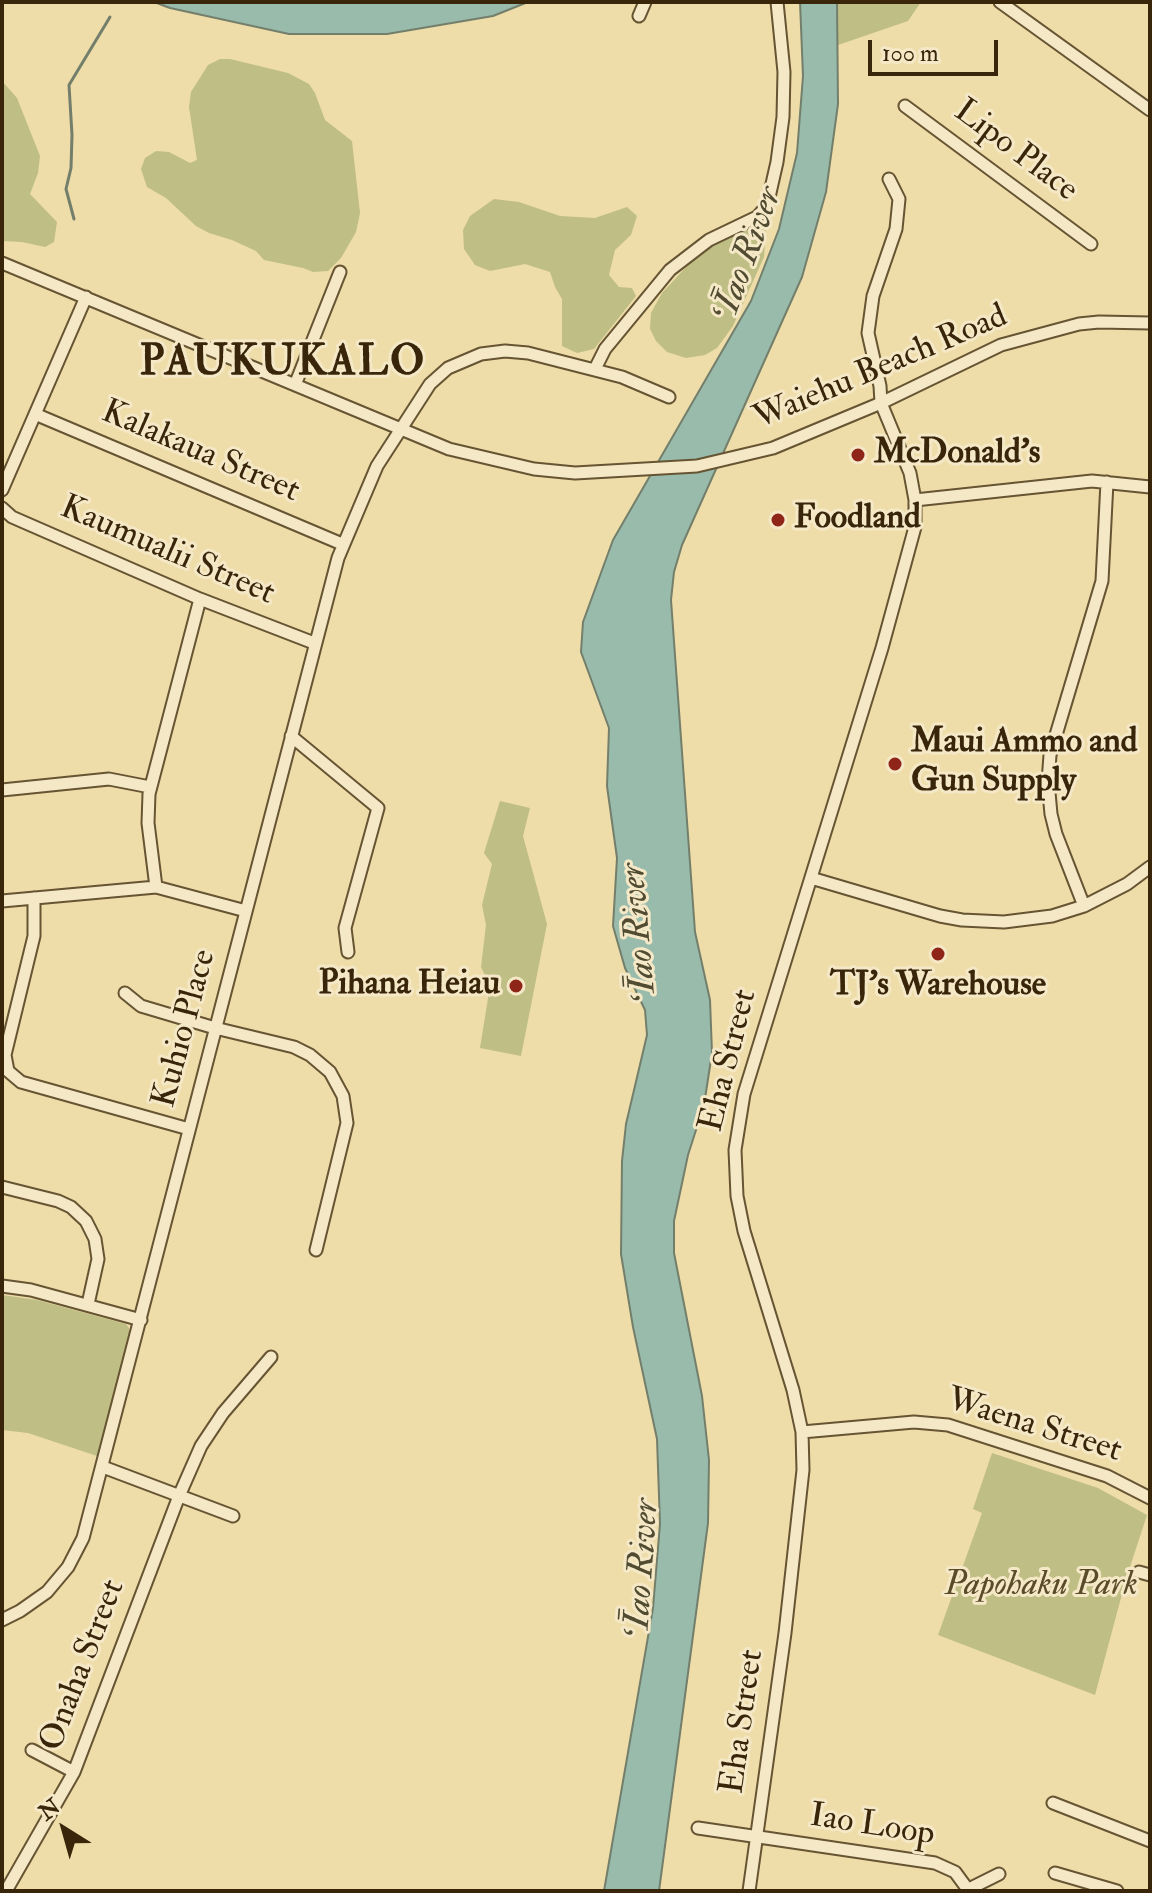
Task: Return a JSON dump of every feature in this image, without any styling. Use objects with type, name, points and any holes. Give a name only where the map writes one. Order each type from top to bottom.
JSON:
[{"type":"street","points":[[639,16],[645,2]]},
{"type":"street","points":[[595,369],[605,349],[670,270],[709,240],[757,217],[767,206],[783,117],[784,72],[777,2]]},
{"type":"street","points":[[1000,2],[1150,110]]},
{"type":"street","name":"Lipo Place","points":[[905,106],[1091,244]]},
{"type":"street","name":"Eha Street","points":[[749,1891],[785,1633],[803,1470],[802,1432],[793,1390],[744,1231],[735,1150],[744,1094],[915,527],[915,500],[910,473],[881,403],[880,386],[869,345],[868,320],[873,296],[896,229],[899,199],[889,179]]},
{"type":"street","name":"Waiehu Beach Road","points":[[2,263],[449,449],[534,469],[575,473],[697,466],[773,448],[881,403],[979,354],[1022,338],[1099,322],[1150,323]]},
{"type":"street","points":[[295,385],[340,272]]},
{"type":"street","points":[[2,490],[86,297]]},
{"type":"street","name":"Kuhio Place","points":[[2,1620],[34,1602],[68,1567],[83,1538],[314,643],[342,544],[377,466],[422,393],[439,375],[459,362],[481,354],[517,351],[595,369],[669,397]]},
{"type":"street","name":"Kalakaua Street","points":[[35,414],[342,544]]},
{"type":"street","points":[[1084,906],[1056,834],[1048,782],[1050,755],[1100,590],[1107,482]]},
{"type":"street","points":[[915,500],[1061,484],[1107,482],[1150,487]]},
{"type":"street","name":"Kaumualii Street","points":[[2,508],[12,517],[200,599],[314,643]]},
{"type":"street","points":[[156,887],[148,823],[150,787],[200,599]]},
{"type":"street","points":[[291,736],[378,808],[345,928],[348,952]]},
{"type":"street","points":[[2,790],[109,779],[150,787]]},
{"type":"street","points":[[811,878],[927,913],[962,920],[1029,921],[1084,906],[1127,884],[1150,867]]},
{"type":"street","points":[[2,901],[156,887],[246,911]]},
{"type":"street","points":[[34,898],[34,936],[5,1055],[5,1073],[21,1082],[189,1129]]},
{"type":"street","points":[[125,993],[141,1006],[302,1050],[324,1066],[339,1088],[345,1105],[346,1132],[316,1250]]},
{"type":"street","points":[[2,1187],[58,1201],[86,1221],[95,1239],[98,1259],[88,1304]]},
{"type":"street","points":[[2,1286],[88,1304],[141,1320]]},
{"type":"street","name":"Onaha Street","points":[[6,1891],[74,1772],[179,1496],[212,1429],[271,1357]]},
{"type":"street","name":"Waena Street","points":[[802,1432],[914,1422],[948,1425],[1107,1476],[1150,1498]]},
{"type":"street","points":[[103,1467],[233,1516]]},
{"type":"street","points":[[32,1750],[74,1772]]},
{"type":"street","points":[[1053,1803],[1150,1841]]},
{"type":"street","name":"Iao Loop","points":[[698,1828],[935,1863],[955,1872],[969,1890]]},
{"type":"street","points":[[1055,1873],[1117,1891]]},
{"type":"street","points":[[969,1890],[999,1874]]},
{"type":"green space","points":[[837,2],[921,2],[908,21],[838,45]]},
{"type":"green space","points":[[220,59],[288,73],[309,84],[325,120],[352,141],[360,213],[356,232],[341,258],[328,271],[313,272],[264,260],[256,251],[196,226],[166,198],[147,187],[141,169],[145,158],[156,151],[169,152],[190,163],[197,160],[189,107],[191,92],[208,65]]},
{"type":"green space","points":[[2,81],[17,98],[40,156],[30,194],[57,222],[54,242],[45,247],[2,241]]},
{"type":"green space","points":[[494,199],[519,202],[560,216],[595,218],[627,207],[637,216],[631,235],[615,250],[609,275],[619,287],[632,288],[636,296],[594,349],[577,353],[562,346],[562,299],[550,272],[525,264],[490,271],[475,265],[464,249],[463,230],[470,216]]},
{"type":"green space","points":[[756,224],[766,228],[764,257],[733,326],[717,348],[705,355],[686,358],[667,352],[650,329],[651,313],[662,293],[719,236]]},
{"type":"green space","points":[[500,801],[530,808],[523,836],[547,924],[521,1056],[480,1048],[490,986],[481,967],[486,925],[482,905],[492,864],[484,853]]},
{"type":"green space","points":[[2,1295],[37,1300],[126,1324],[129,1328],[130,1334],[97,1456],[28,1433],[2,1430]]},
{"type":"green space","name":"Papohaku Park","points":[[992,1453],[1098,1488],[1147,1515],[1126,1579],[1095,1695],[938,1635],[982,1513],[973,1509]]},
{"type":"water","points":[[154,2],[528,2],[493,16],[387,34],[289,34]]},
{"type":"water","name":"ʻĪao River","points":[[800,2],[837,2],[838,104],[826,192],[802,277],[682,545],[674,572],[671,600],[695,932],[710,1000],[712,1053],[704,1105],[688,1155],[674,1221],[674,1253],[702,1396],[709,1460],[708,1523],[659,1891],[604,1891],[653,1608],[660,1524],[657,1439],[621,1254],[622,1161],[626,1124],[647,1035],[645,1010],[625,968],[613,926],[617,858],[607,786],[609,728],[581,652],[583,622],[613,540],[751,301],[779,229],[797,153],[803,76]]},
{"type":"waterway","points":[[74,219],[66,189],[71,168],[72,135],[69,85],[110,17]]},
{"type":"place","name":"McDonald's","points":[[858,455]]},
{"type":"place","name":"Foodland","points":[[778,520]]},
{"type":"place","name":"Maui Ammo and Gun Supply","points":[[895,764]]},
{"type":"place","name":"TJ’s Warehouse","points":[[938,954]]},
{"type":"place","name":"Pihana Heiau","points":[[516,986]]},
{"type":"district","name":"PAUKUKALO","points":[[283,365]]}]
